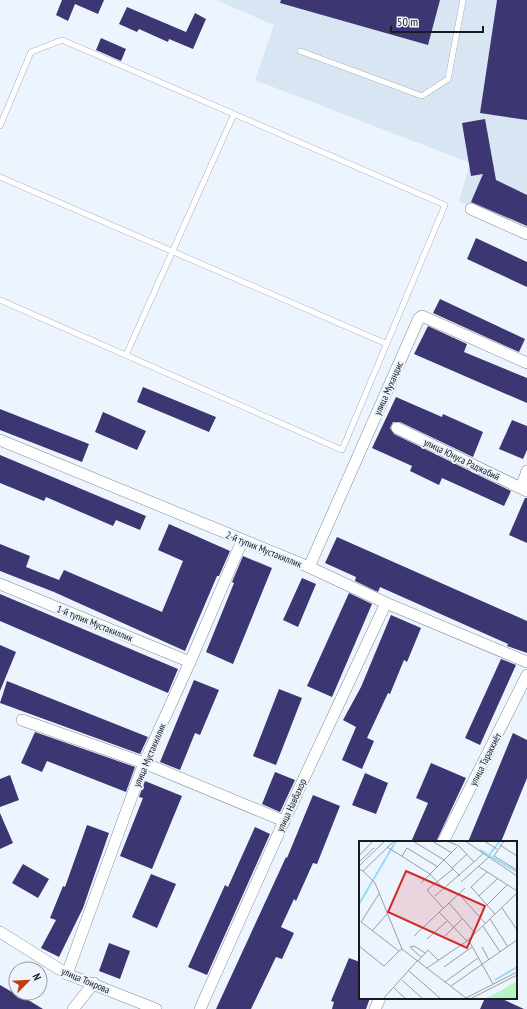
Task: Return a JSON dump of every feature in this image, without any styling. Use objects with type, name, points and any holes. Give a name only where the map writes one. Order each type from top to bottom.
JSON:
[{"type":"street","points":[[470,209],[527,234]]},
{"type":"street","name":"улица Мухандис","points":[[309,567],[419,318],[422,316],[527,363]]},
{"type":"street","name":"улица Юнуса Раджабий","points":[[397,428],[524,489]]},
{"type":"street","name":"2-й тупик Мустакиллик","points":[[0,440],[309,567],[386,603],[527,662]]},
{"type":"street","points":[[524,489],[527,471]]},
{"type":"street","name":"улица Мустакиллик","points":[[67,974],[144,763],[190,662],[242,540]]},
{"type":"street","name":"1-й тупик Мустакиллик","points":[[0,584],[190,662]]},
{"type":"street","name":"улица Навбахор","points":[[200,1009],[284,821],[386,603]]},
{"type":"street","name":"улица Тараккиёт","points":[[444,841],[527,675]]},
{"type":"street","points":[[22,720],[144,763],[284,821]]},
{"type":"street","name":"улица Тоирова","points":[[0,932],[67,974],[94,983],[156,1009]]},
{"type":"street","points":[[75,1008],[94,983]]},
{"type":"street","points":[[375,1009],[380,999]]},
{"type":"lane","points":[[300,51],[422,96],[448,79],[463,0]]},
{"type":"lane","points":[[0,126],[31,52],[62,40],[445,205],[342,450],[0,300]]},
{"type":"lane","points":[[126,355],[234,114]]},
{"type":"lane","points":[[0,177],[387,344]]},
{"type":"shaded area","points":[[216,0],[527,0],[527,232],[459,202],[470,163],[255,80],[274,25]]},
{"type":"building","points":[[62,0],[104,0],[98,14],[75,4],[68,21],[56,15]]},
{"type":"building","points":[[281,0],[440,0],[428,45],[280,3]]},
{"type":"building","points":[[497,0],[527,0],[527,120],[480,113]]},
{"type":"building","points":[[127,7],[186,32],[195,13],[206,19],[193,49],[169,39],[168,42],[139,29],[137,32],[119,24]]},
{"type":"building","points":[[101,38],[126,49],[121,61],[96,50]]},
{"type":"building","points":[[485,119],[496,180],[527,195],[527,226],[471,202],[483,174],[471,176],[462,123]]},
{"type":"building","points":[[476,238],[527,262],[527,287],[467,259]]},
{"type":"building","points":[[440,299],[525,339],[519,352],[433,313]]},
{"type":"building","points":[[428,326],[467,344],[464,352],[527,378],[527,403],[414,354]]},
{"type":"building","points":[[143,387],[216,417],[209,432],[137,402]]},
{"type":"building","points":[[396,397],[442,417],[443,414],[483,432],[473,457],[400,422],[393,422],[390,428],[394,434],[511,491],[504,506],[442,478],[439,485],[410,471],[412,466],[372,448]]},
{"type":"building","points":[[0,409],[89,444],[82,462],[0,430]]},
{"type":"building","points":[[103,412],[146,431],[137,450],[95,432]]},
{"type":"building","points":[[512,420],[527,426],[527,450],[523,459],[499,449]]},
{"type":"building","points":[[0,455],[146,516],[140,530],[116,520],[113,526],[46,497],[44,501],[0,483]]},
{"type":"building","points":[[525,498],[527,498],[527,543],[509,535]]},
{"type":"building","points":[[169,524],[230,551],[219,576],[217,576],[185,651],[54,592],[0,571],[0,544],[30,556],[26,567],[59,580],[64,570],[162,612],[183,561],[158,550]]},
{"type":"building","points":[[337,537],[527,621],[527,653],[507,646],[508,644],[380,587],[378,592],[355,581],[356,577],[325,563]]},
{"type":"building","points":[[243,556],[272,568],[233,664],[206,652],[234,583],[232,582]]},
{"type":"building","points":[[302,578],[316,584],[298,627],[283,620]]},
{"type":"building","points":[[349,593],[372,604],[332,697],[307,686]]},
{"type":"building","points":[[0,594],[178,669],[168,693],[0,621]]},
{"type":"building","points":[[391,615],[421,628],[407,662],[404,660],[390,694],[388,693],[367,738],[374,741],[362,769],[342,760],[356,727],[343,720],[361,687]]},
{"type":"building","points":[[0,645],[16,652],[0,691]]},
{"type":"building","points":[[501,659],[516,665],[480,745],[465,738]]},
{"type":"building","points":[[194,680],[219,690],[200,735],[195,733],[180,770],[160,762]]},
{"type":"building","points":[[7,681],[148,737],[140,754],[0,703]]},
{"type":"building","points":[[279,689],[302,698],[276,765],[253,756]]},
{"type":"building","points":[[35,732],[135,767],[126,792],[47,761],[42,772],[21,763]]},
{"type":"building","points":[[513,733],[527,740],[527,778],[501,841],[468,841]]},
{"type":"building","points":[[431,763],[466,778],[436,841],[411,841],[428,803],[416,798]]},
{"type":"building","points":[[275,772],[295,780],[280,812],[262,804]]},
{"type":"building","points":[[365,773],[388,783],[376,814],[352,805]]},
{"type":"building","points":[[10,775],[19,800],[0,807],[0,779]]},
{"type":"building","points":[[145,781],[182,796],[152,869],[120,856],[143,798],[139,797]]},
{"type":"building","points":[[313,795],[340,806],[317,864],[313,863],[296,901],[294,899],[281,927],[294,933],[282,959],[276,957],[251,1009],[216,1009],[286,857],[287,858]]},
{"type":"building","points":[[0,813],[13,843],[0,849]]},
{"type":"building","points":[[87,825],[109,833],[83,908],[59,957],[41,948],[56,920],[50,918],[63,886],[65,887]]},
{"type":"building","points":[[255,827],[270,834],[207,975],[188,967],[225,885],[228,887]]},
{"type":"building","points":[[23,864],[49,879],[38,898],[12,883]]},
{"type":"building","points":[[151,874],[176,884],[157,928],[132,917]]},
{"type":"building","points":[[109,943],[130,951],[120,979],[99,971]]},
{"type":"building","points":[[349,958],[359,962],[359,999],[370,999],[366,1009],[332,1009],[334,1002],[331,1001]]},
{"type":"building","points":[[0,985],[8,990],[8,1001],[30,1001],[43,1009],[0,1009]]},
{"type":"building","points":[[485,999],[502,999],[524,1009],[480,1009]]}]
